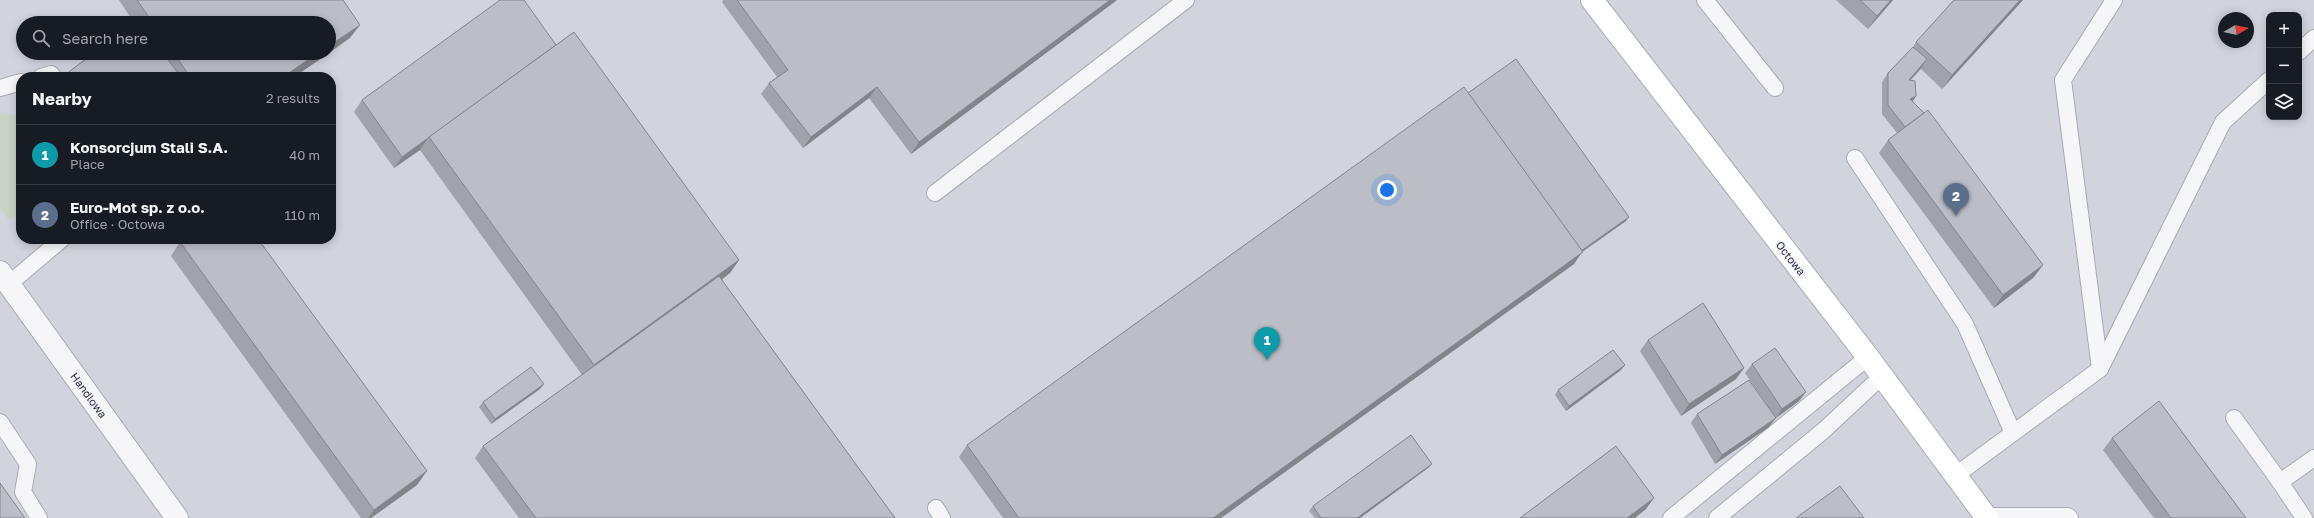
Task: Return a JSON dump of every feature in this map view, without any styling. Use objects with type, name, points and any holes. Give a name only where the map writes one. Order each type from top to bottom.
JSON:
[{"type":"street","name":"Octowa","points":[[1592,0],[1868,357],[1986,517]]},
{"type":"street","name":"Handlowa","points":[[4,278],[178,518]]},
{"type":"lane","points":[[935,193],[1186,0]]},
{"type":"lane","points":[[1705,0],[1775,88]]},
{"type":"lane","points":[[2100,368],[2063,80],[2114,0]]},
{"type":"lane","points":[[2302,49],[2314,38]]},
{"type":"lane","points":[[0,88],[16,83]]},
{"type":"lane","points":[[1956,475],[2100,368],[2223,122],[2266,83]]},
{"type":"lane","points":[[1855,158],[1965,324],[2013,433]]},
{"type":"lane","points":[[4,278],[55,244]]},
{"type":"lane","points":[[1671,518],[1868,357]]},
{"type":"lane","points":[[1717,518],[1823,431],[1882,376]]},
{"type":"lane","points":[[2234,418],[2304,518]]},
{"type":"lane","points":[[0,422],[28,464],[23,492],[40,518]]},
{"type":"lane","points":[[2280,482],[2314,458]]},
{"type":"lane","points":[[1986,517],[2068,516],[2070,518]]},
{"type":"shaded area","points":[[0,0],[2314,0],[2314,518],[0,518]]},
{"type":"green space","points":[[0,113],[16,115],[16,216],[8,219],[0,207]]},
{"type":"building","points":[[137,0],[343,0],[360,25],[336,41],[336,16],[148,16]]},
{"type":"building","points":[[500,0],[524,0],[556,45],[402,157],[362,100]]},
{"type":"building","points":[[737,0],[1110,0],[919,142],[877,87],[811,137],[769,83],[788,70]]},
{"type":"building","points":[[1860,0],[1891,0],[1877,16]]},
{"type":"building","points":[[1954,0],[2020,0],[1952,75],[1916,42]]},
{"type":"building","points":[[574,32],[739,260],[594,365],[429,137]]},
{"type":"building","points":[[1913,47],[1927,59],[1909,80],[1915,81],[1916,96],[1910,99],[1924,113],[1905,127],[1888,105],[1888,73]]},
{"type":"building","points":[[1516,59],[1629,217],[1581,251],[1468,93]]},
{"type":"building","points":[[85,60],[168,60],[177,72],[69,72]]},
{"type":"building","points":[[179,60],[308,60],[290,72],[187,72]]},
{"type":"building","points":[[1464,87],[1583,252],[1213,518],[1019,518],[967,445]]},
{"type":"building","points":[[1928,110],[2043,265],[2003,295],[1888,140]]},
{"type":"building","points":[[181,244],[262,244],[427,471],[374,510]]},
{"type":"building","points":[[719,276],[895,518],[536,518],[483,446]]},
{"type":"building","points":[[1703,303],[1744,368],[1689,404],[1648,340]]},
{"type":"building","points":[[1775,348],[1806,392],[1782,409],[1752,364]]},
{"type":"building","points":[[1613,350],[1625,365],[1569,406],[1558,390]]},
{"type":"building","points":[[531,367],[544,384],[495,419],[483,402]]},
{"type":"building","points":[[1749,380],[1776,418],[1722,455],[1697,414]]},
{"type":"building","points":[[2159,401],[2246,518],[2171,518],[2112,438]]},
{"type":"building","points":[[1411,435],[1432,464],[1357,518],[1321,518],[1313,506]]},
{"type":"building","points":[[1616,446],[1654,498],[1627,518],[1520,518]]},
{"type":"building","points":[[0,483],[25,518],[0,518]]},
{"type":"building","points":[[1840,486],[1864,518],[1796,518]]},
{"type":"place","name":"Euro-Mot sp. z o.o.","points":[[1956,216]]},
{"type":"place","name":"Konsorcjum Stali S.A.","points":[[1267,360]]}]
